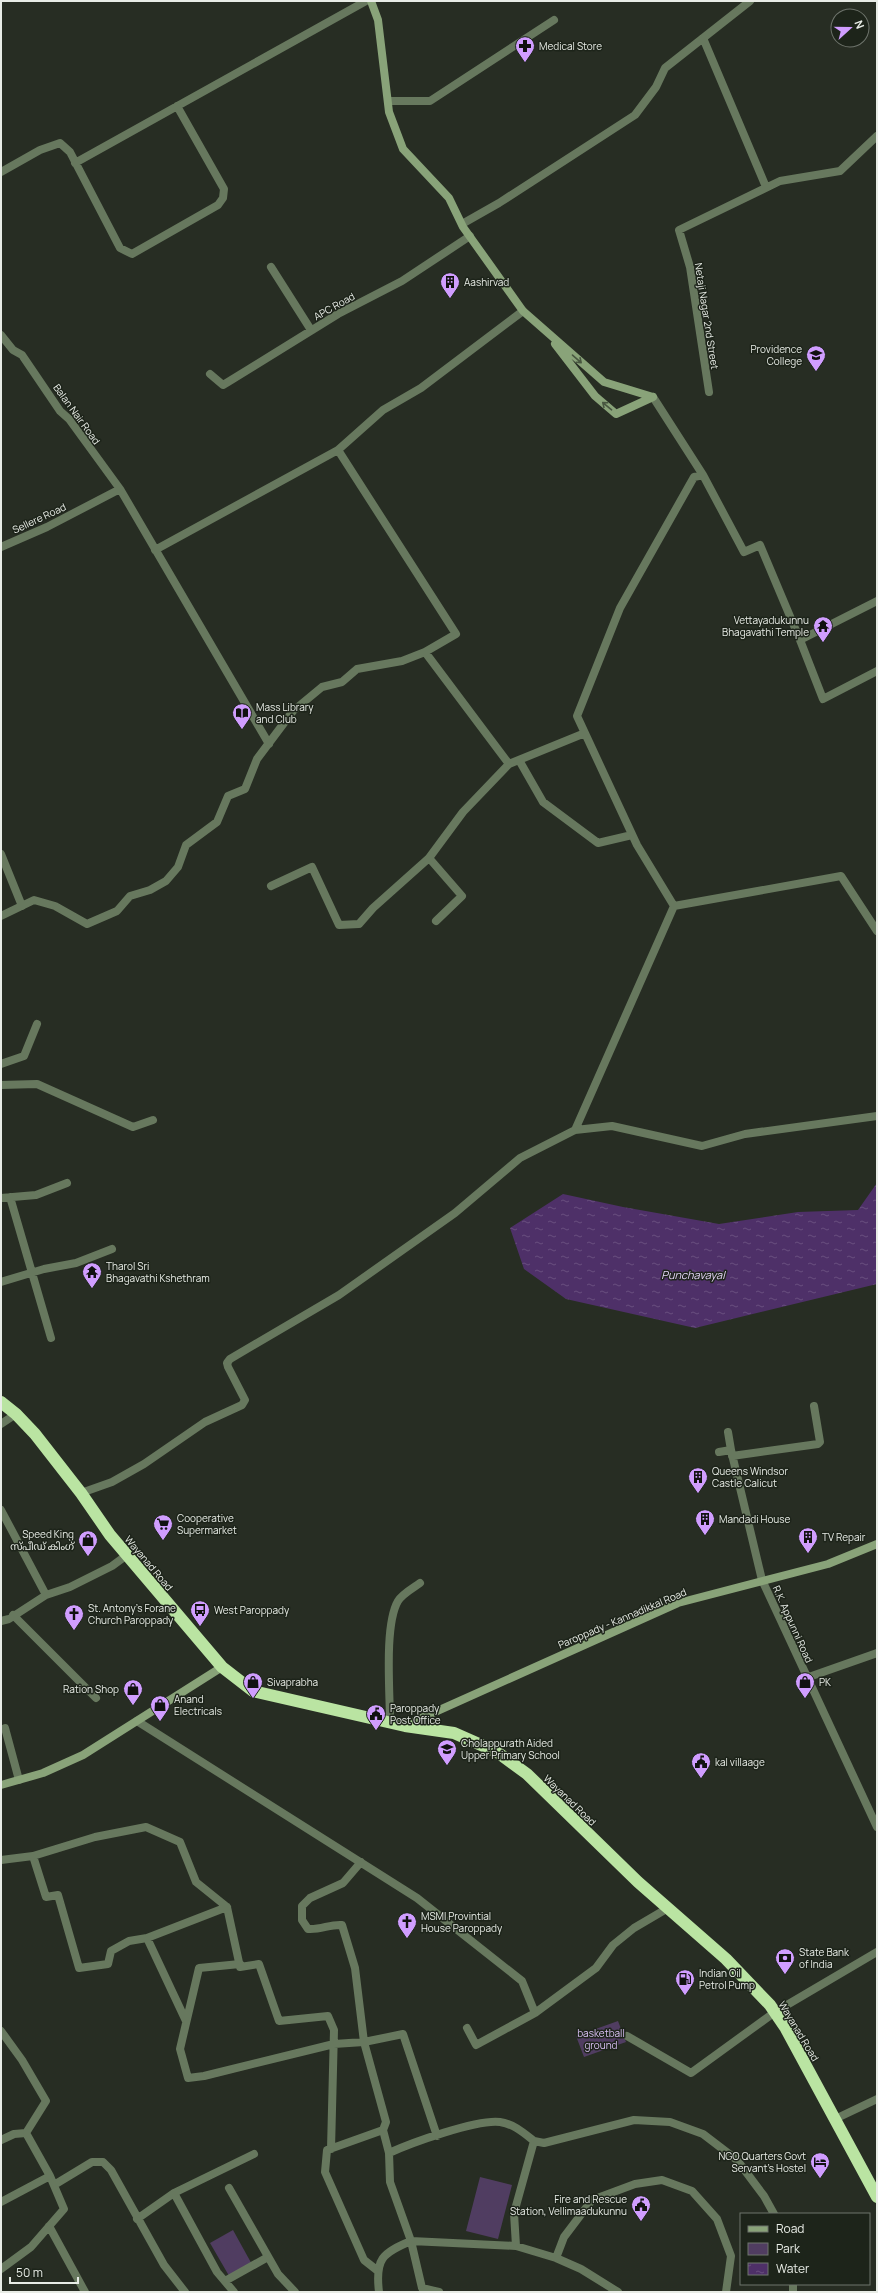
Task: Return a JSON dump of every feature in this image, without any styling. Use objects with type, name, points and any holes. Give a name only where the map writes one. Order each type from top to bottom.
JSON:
[{"type":"highway","name":"Wayanad Road","points":[[1,1402],[16,1414],[35,1434],[81,1493],[110,1535],[222,1667],[253,1691],[405,1726],[454,1733],[497,1752],[527,1774],[638,1882],[726,1959],[775,2012],[835,2118],[877,2197]]},
{"type":"main road","points":[[372,1],[378,20],[389,112],[403,148],[449,198],[462,224],[523,311],[604,382],[653,397]]},
{"type":"main road","points":[[548,333],[595,396],[616,414],[653,397]]},
{"type":"main road","name":"Paroppady - Kannadikkal Road","points":[[405,1726],[678,1603],[828,1564],[877,1544]]},
{"type":"main road","points":[[1,1785],[43,1773],[83,1755],[222,1667]]},
{"type":"street","points":[[76,163],[366,1]]},
{"type":"street","points":[[462,224],[499,203],[635,115],[656,87],[665,68],[750,1]]},
{"type":"street","points":[[388,101],[430,101],[554,20]]},
{"type":"street","points":[[703,38],[766,187]]},
{"type":"street","points":[[1,172],[40,150],[60,143],[70,152],[120,248],[132,254],[218,206],[223,198],[224,189],[177,106]]},
{"type":"street","name":"Netaji Nagar 2nd Street","points":[[709,392],[690,267],[679,230],[780,181],[840,171],[877,136]]},
{"type":"street","name":"APC Road","points":[[210,374],[223,385],[311,330],[402,281],[470,236]]},
{"type":"street","points":[[270,267],[311,330]]},
{"type":"street","points":[[156,550],[338,450],[382,410],[421,388],[523,311]]},
{"type":"street","name":"Balan Nair Road","points":[[1,335],[13,350],[22,356],[60,411],[69,419],[120,489],[269,744]]},
{"type":"street","points":[[653,397],[703,475],[744,552],[760,545],[823,699],[877,671]]},
{"type":"street","points":[[1,916],[34,900],[56,906],[86,924],[117,911],[130,896],[150,890],[166,881],[178,867],[186,845],[217,822],[228,796],[245,789],[257,759],[293,710],[322,687],[342,682],[357,669],[402,661],[424,652],[456,634],[338,450]]},
{"type":"street","points":[[674,906],[632,835],[577,716],[620,608],[694,477],[703,475]]},
{"type":"street","name":"Sellere Road","points":[[1,547],[85,508],[120,489]]},
{"type":"street","points":[[800,640],[877,600]]},
{"type":"street","points":[[424,652],[509,764]]},
{"type":"street","points":[[272,886],[312,867],[340,925],[359,924],[373,908],[429,858],[463,812],[509,764],[585,733]]},
{"type":"street","points":[[519,760],[544,802],[598,844],[632,835]]},
{"type":"street","points":[[1,854],[22,906]]},
{"type":"street","points":[[429,858],[462,896],[436,921]]},
{"type":"street","points":[[674,906],[841,876],[877,930]]},
{"type":"street","points":[[575,1130],[674,906]]},
{"type":"street","points":[[1,1064],[24,1056],[36,1024]]},
{"type":"street","points":[[1,1085],[37,1084],[133,1127],[153,1120]]},
{"type":"street","points":[[81,1493],[112,1482],[144,1464],[205,1422],[242,1405],[245,1400],[228,1367],[227,1363],[230,1359],[339,1295],[454,1213],[520,1158],[575,1130],[612,1126],[702,1146],[745,1134],[877,1116]]},
{"type":"street","points":[[1,1198],[36,1195],[67,1183]]},
{"type":"street","points":[[10,1197],[51,1338]]},
{"type":"street","points":[[1,1282],[32,1272],[76,1264],[112,1249]]},
{"type":"street","points":[[719,1452],[732,1453],[818,1444],[820,1442],[814,1406]]},
{"type":"street","points":[[1,1424],[16,1414]]},
{"type":"street","name":"R.K. Appunni Road","points":[[728,1432],[762,1580],[806,1678],[877,1827]]},
{"type":"street","points":[[1,1510],[46,1595]]},
{"type":"street","points":[[1,1621],[14,1615],[46,1595],[90,1578],[112,1566],[127,1555]]},
{"type":"street","points":[[390,1722],[390,1646],[393,1615],[398,1600],[420,1583]]},
{"type":"street","points":[[14,1615],[96,1698]]},
{"type":"street","points":[[806,1678],[877,1653]]},
{"type":"street","points":[[137,1721],[417,1898],[522,1981],[535,2013]]},
{"type":"street","points":[[5,1728],[19,1780]]},
{"type":"street","points":[[1,1860],[33,1856],[95,1837],[146,1827],[180,1842],[196,1882],[227,1907],[240,1964]]},
{"type":"street","points":[[33,1856],[46,1897],[58,1894],[79,1968],[108,1964],[111,1951],[129,1941],[147,1938],[227,1907]]},
{"type":"street","points":[[361,1862],[343,1883],[310,1898],[302,1906],[302,1920],[308,1929],[318,1930],[334,1924],[342,1926],[355,1968],[364,2042],[386,2122],[383,2130],[389,2153],[390,2182],[411,2241],[422,2288],[438,2292]]},
{"type":"street","points":[[467,2028],[476,2045],[535,2013],[596,1968],[613,1945],[634,1928],[668,1908]]},
{"type":"street","points":[[147,1938],[186,2022]]},
{"type":"street","points":[[627,2036],[691,2073],[775,2012],[877,1952]]},
{"type":"street","points":[[331,2149],[334,2044],[334,2030],[328,2016],[279,2021],[259,1964],[240,1966],[240,1964],[199,1968],[180,2049],[188,2078],[204,2076],[334,2044],[364,2042],[403,2034],[437,2136]]},
{"type":"street","points":[[1,2031],[22,2060],[46,2101],[26,2133]]},
{"type":"street","points":[[835,2118],[877,2099]]},
{"type":"street","points":[[389,2153],[481,2122],[500,2122],[514,2126],[534,2141],[544,2143],[634,2120],[670,2122],[702,2134],[737,2160],[764,2196],[773,2213]]},
{"type":"street","points":[[378,2271],[364,2260],[325,2172],[327,2150],[383,2130]]},
{"type":"street","points":[[1,2140],[14,2134],[26,2133]]},
{"type":"street","points":[[1,2269],[31,2247],[64,2209],[50,2176],[26,2133]]},
{"type":"street","points":[[516,2246],[514,2213],[534,2141]]},
{"type":"street","points":[[136,2219],[174,2193],[254,2154]]},
{"type":"street","points":[[54,2185],[92,2162],[103,2162],[111,2170],[136,2219],[164,2265],[185,2292]]},
{"type":"street","points":[[1,2202],[50,2176]]},
{"type":"street","points":[[556,2258],[564,2237],[592,2200],[635,2184],[662,2180],[692,2191],[716,2219],[731,2256],[726,2292]]},
{"type":"street","points":[[229,2188],[278,2274],[295,2292]]},
{"type":"street","points":[[174,2193],[217,2272],[234,2292]]},
{"type":"street","points":[[49,2226],[85,2292]]},
{"type":"street","points":[[379,2292],[378,2271],[382,2260],[389,2250],[411,2241],[516,2246],[556,2258],[581,2269],[618,2292]]},
{"type":"street","points":[[225,2281],[268,2257]]},
{"type":"green space","name":"basketball ground","points":[[618,2021],[626,2042],[584,2057],[576,2036]]},
{"type":"green space","points":[[480,2177],[512,2185],[498,2239],[466,2231]]},
{"type":"green space","points":[[233,2230],[254,2268],[232,2281],[210,2243]]},
{"type":"water","name":"Punchavayal","points":[[877,1183],[877,1284],[695,1328],[566,1299],[524,1269],[510,1228],[563,1194],[623,1207],[719,1224],[798,1212],[858,1210]]},
{"type":"place","name":"Medical Store","points":[[525,63]]},
{"type":"place","name":"Aashirvad","points":[[450,299]]},
{"type":"place","name":"Providence College","points":[[816,372]]},
{"type":"place","name":"Vettayadukunnu Bhagavathi Temple","points":[[823,643]]},
{"type":"place","name":"Mass Library and Club","points":[[242,730]]},
{"type":"place","name":"Tharol Sri Bhagavathi Kshethram","points":[[92,1289]]},
{"type":"place","name":"Queens Windsor Castle Calicut","points":[[698,1494]]},
{"type":"place","name":"Mandadi House","points":[[705,1536]]},
{"type":"place","name":"Cooperative Supermarket","points":[[163,1541]]},
{"type":"place","name":"TV Repair","points":[[808,1554]]},
{"type":"place","name":"Speed King സ്പീഡ് കിംഗ്","points":[[88,1557]]},
{"type":"place","name":"West Paroppady","points":[[200,1627]]},
{"type":"place","name":"St. Antony's Forane Church Paroppady","points":[[74,1631]]},
{"type":"place","name":"Sivaprabha","points":[[253,1699]]},
{"type":"place","name":"PK","points":[[805,1699]]},
{"type":"place","name":"Ration Shop","points":[[133,1706]]},
{"type":"place","name":"Anand Electricals","points":[[160,1722]]},
{"type":"place","name":"Paroppady Post Office","points":[[376,1731]]},
{"type":"place","name":"Cholappurath Aided Upper Primary School","points":[[447,1766]]},
{"type":"place","name":"kal villaage","points":[[701,1779]]},
{"type":"place","name":"MSMI Provintial House Paroppady","points":[[407,1939]]},
{"type":"place","name":"State Bank of India","points":[[785,1975]]},
{"type":"place","name":"Indian Oil Petrol Pump","points":[[685,1996]]},
{"type":"place","name":"NGO Quarters Govt Servant's Hostel","points":[[820,2179]]},
{"type":"place","name":"Fire and Rescue Station, Vellimaadukunnu","points":[[641,2222]]}]
